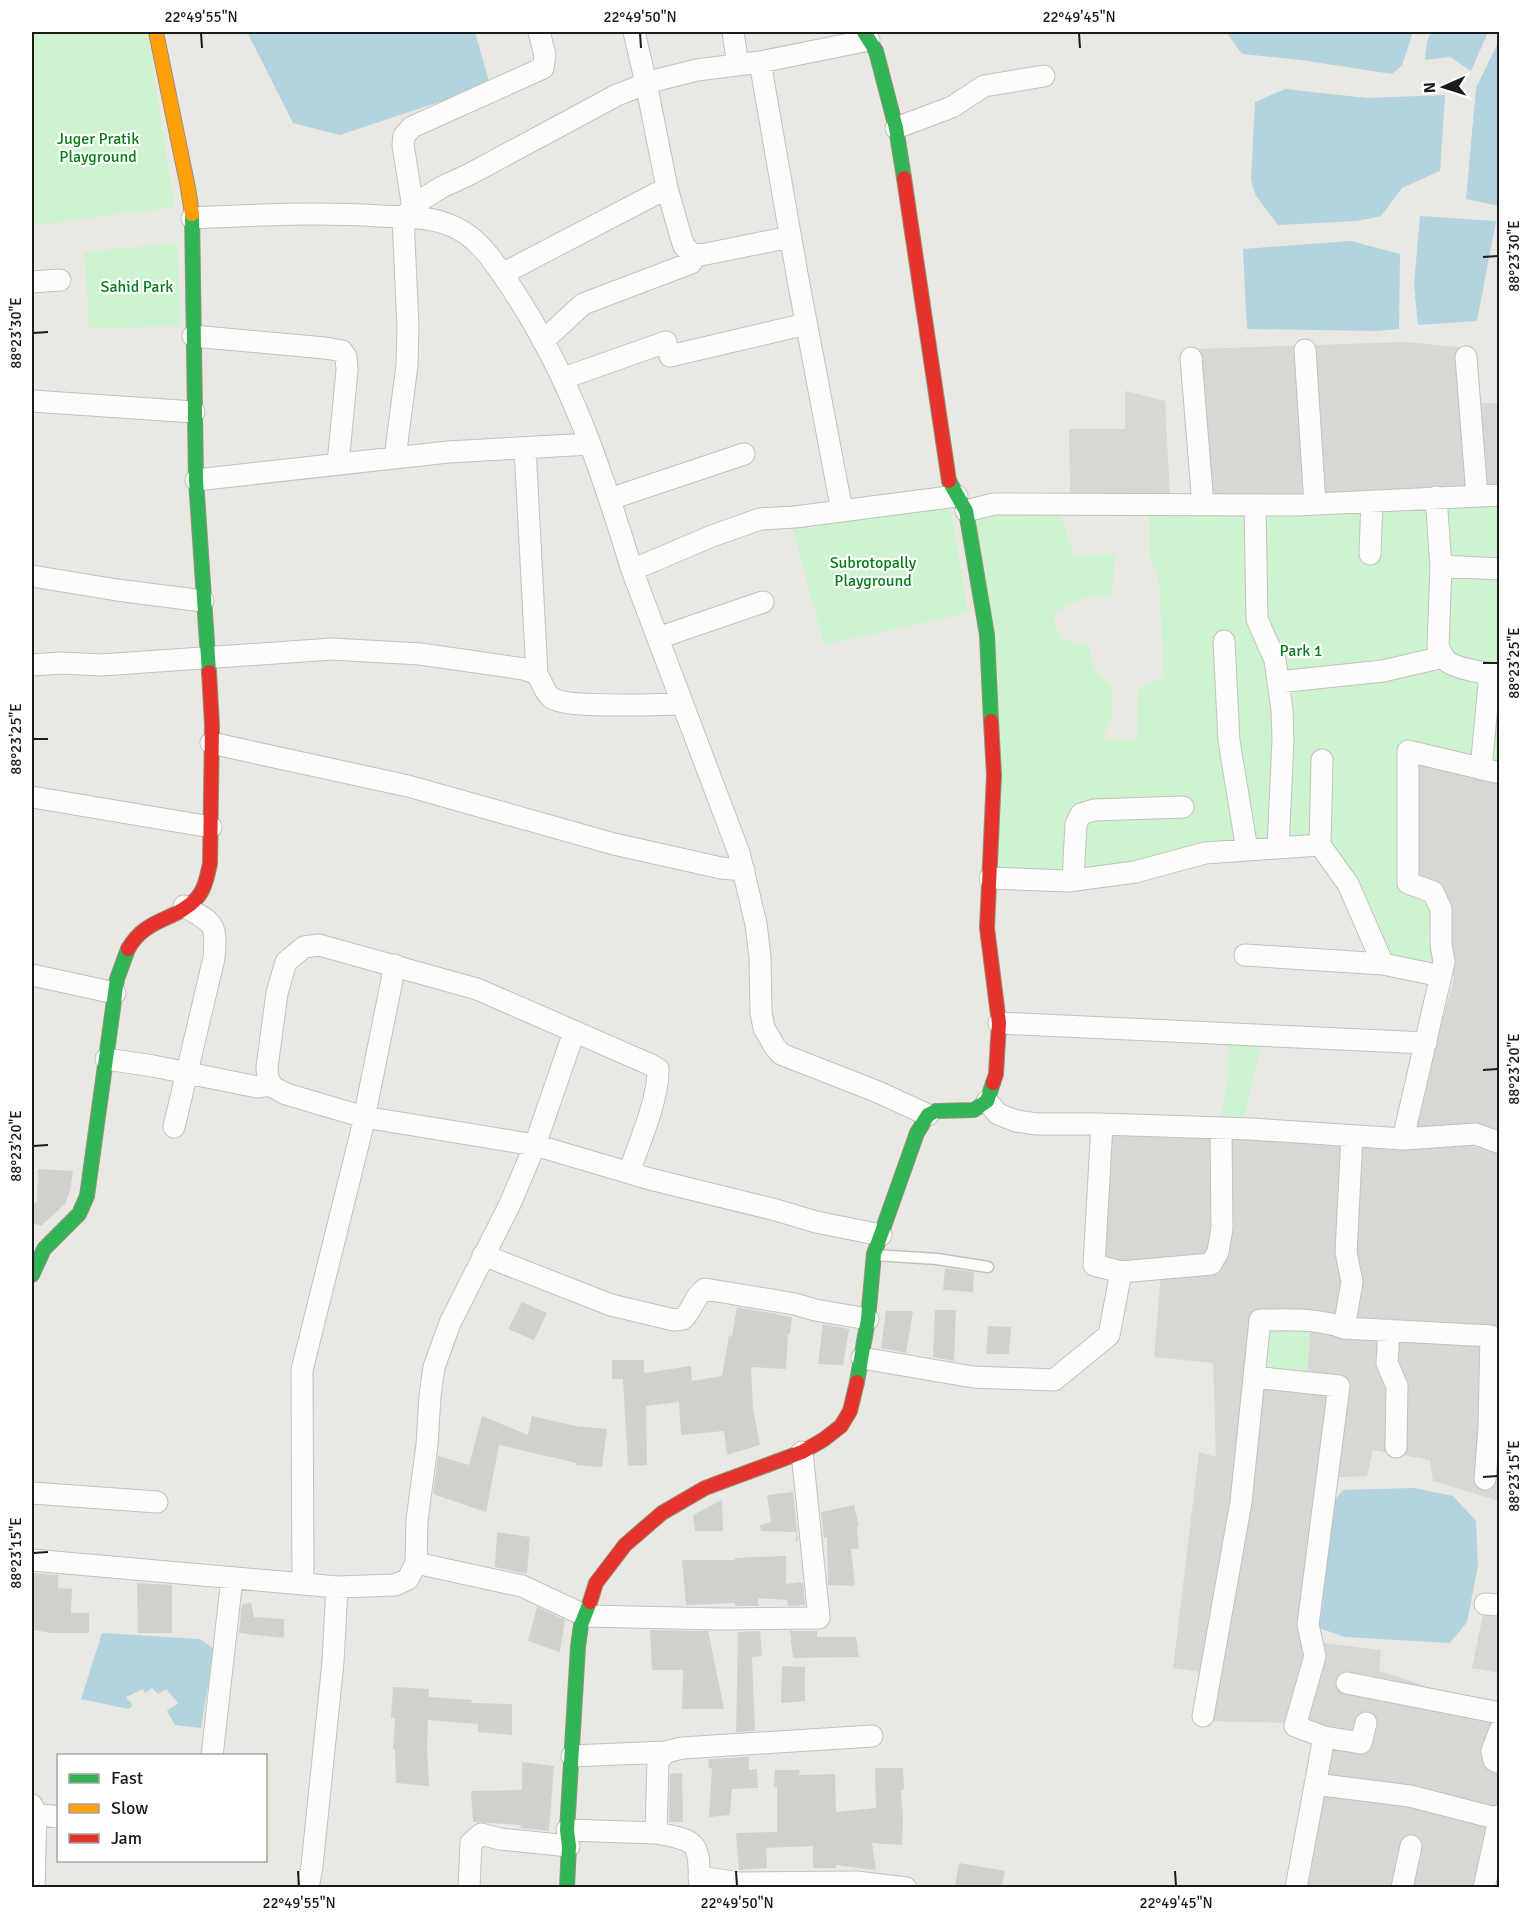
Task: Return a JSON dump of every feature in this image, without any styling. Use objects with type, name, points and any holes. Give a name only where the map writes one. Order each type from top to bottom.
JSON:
[{"type":"street","points":[[32,1275],[44,1249],[79,1214],[87,1196],[117,978],[128,948],[140,933],[161,918],[194,901],[206,882],[210,864],[211,743],[196,480],[192,218],[156,32]]},
{"type":"street","points":[[395,458],[407,365],[408,213],[404,136],[412,127],[543,68],[545,55],[539,32]]},
{"type":"street","points":[[634,32],[667,188],[684,246],[692,254],[700,255],[790,237]]},
{"type":"street","points":[[733,32],[738,65]]},
{"type":"street","points":[[408,213],[442,187],[471,174],[617,94],[646,83],[697,70],[760,62],[866,36],[876,51],[896,128],[949,482],[961,503],[987,635],[994,775],[987,928],[999,1023],[996,1074],[987,1101],[974,1110],[936,1111],[928,1115],[917,1133],[878,1245],[862,1358],[850,1411],[841,1426],[802,1452],[705,1488],[662,1513],[625,1545],[596,1583],[581,1625],[578,1647],[567,1887]]},
{"type":"street","points":[[760,62],[790,237],[842,511]]},
{"type":"street","points":[[896,128],[952,106],[984,86],[1044,76]]},
{"type":"street","points":[[502,274],[667,188]]},
{"type":"street","points":[[192,218],[289,213],[408,213],[458,228],[490,256],[532,320],[564,378],[610,499],[632,570],[740,853],[756,924],[760,957],[761,1013],[764,1028],[781,1054],[878,1092],[928,1115]]},
{"type":"street","points":[[543,341],[584,304],[691,262]]},
{"type":"street","points":[[32,282],[60,280]]},
{"type":"street","points":[[564,378],[668,349],[806,324]]},
{"type":"street","points":[[194,336],[342,351],[346,357],[347,370],[339,464]]},
{"type":"street","points":[[1305,350],[1315,504]]},
{"type":"street","points":[[1466,357],[1477,496]]},
{"type":"street","points":[[1191,358],[1203,505]]},
{"type":"street","points":[[32,401],[194,411]]},
{"type":"street","points":[[196,480],[395,458],[590,444]]},
{"type":"street","points":[[525,448],[537,674],[545,691],[560,702],[616,705],[683,704]]},
{"type":"street","points":[[610,499],[744,454]]},
{"type":"street","points":[[632,570],[712,536],[760,519],[842,511],[961,503],[1255,505],[1500,495]]},
{"type":"street","points":[[1403,1139],[1444,962],[1441,944],[1441,909],[1433,892],[1408,883],[1408,751],[1490,771],[1495,674],[1450,663],[1443,657],[1438,646],[1441,566],[1436,497]]},
{"type":"street","points":[[1370,554],[1372,501]]},
{"type":"street","points":[[1255,505],[1257,619],[1275,660],[1282,710],[1283,740],[1278,848]]},
{"type":"street","points":[[1441,566],[1500,569]]},
{"type":"street","points":[[32,576],[203,601]]},
{"type":"street","points":[[658,638],[763,602]]},
{"type":"street","points":[[1224,641],[1228,741],[1247,850]]},
{"type":"street","points":[[32,665],[61,663],[101,665],[332,649],[420,654],[524,669],[537,674]]},
{"type":"street","points":[[1278,682],[1383,671],[1443,657]]},
{"type":"street","points":[[211,743],[408,786],[682,861],[744,870]]},
{"type":"street","points":[[1322,760],[1320,845],[1348,884],[1383,964]]},
{"type":"street","points":[[32,797],[211,827]]},
{"type":"street","points":[[1072,880],[1076,824],[1081,814],[1094,810],[1183,807]]},
{"type":"street","points":[[990,878],[1072,880],[1135,872],[1205,853],[1320,845]]},
{"type":"street","points":[[174,1127],[214,958],[216,938],[214,927],[208,920],[184,906]]},
{"type":"street","points":[[273,1087],[268,1079],[267,1067],[274,1016],[286,962],[304,947],[319,945],[477,989],[658,1069],[649,1116],[629,1172]]},
{"type":"street","points":[[1245,954],[1383,964],[1441,976]]},
{"type":"street","points":[[303,1584],[302,1371],[364,1117],[395,965]]},
{"type":"street","points":[[32,975],[115,993]]},
{"type":"street","points":[[999,1023],[1426,1042]]},
{"type":"street","points":[[32,1560],[337,1587],[395,1585],[408,1579],[416,1563],[417,1520],[435,1367],[450,1323],[510,1204],[535,1145],[574,1032]]},
{"type":"street","points":[[106,1059],[258,1087],[271,1085],[286,1094],[364,1117],[535,1145],[776,1210],[878,1245]]},
{"type":"street","points":[[987,1101],[998,1114],[1037,1124],[1221,1128],[1403,1139],[1476,1134],[1500,1143]]},
{"type":"street","points":[[1102,1124],[1094,1265],[1120,1272],[1211,1264],[1218,1252],[1221,1228],[1221,1128]]},
{"type":"street","points":[[1344,1328],[1352,1281],[1346,1252],[1352,1136]]},
{"type":"street","points":[[483,1255],[611,1305],[674,1320],[683,1319],[690,1313],[700,1292],[705,1289],[868,1319]]},
{"type":"street","points":[[862,1358],[974,1377],[1054,1380],[1109,1335],[1120,1272]]},
{"type":"street","points":[[1203,1716],[1241,1502],[1260,1320],[1311,1321],[1344,1328],[1491,1336],[1489,1428],[1485,1479]]},
{"type":"street","points":[[1389,1330],[1388,1363],[1396,1386],[1396,1447]]},
{"type":"street","points":[[1254,1377],[1339,1386],[1308,1625],[1315,1656],[1295,1726],[1324,1737],[1361,1743],[1366,1723]]},
{"type":"street","points":[[416,1563],[522,1586],[586,1616],[722,1619],[819,1618],[802,1452]]},
{"type":"street","points":[[32,1493],[157,1503]]},
{"type":"street","points":[[212,1754],[232,1578]]},
{"type":"street","points":[[308,1887],[333,1662],[337,1587]]},
{"type":"street","points":[[1347,1683],[1500,1713]]},
{"type":"street","points":[[1500,1730],[1492,1751],[1494,1760],[1500,1762]]},
{"type":"street","points":[[572,1756],[666,1752],[682,1748],[872,1736]]},
{"type":"street","points":[[1296,1887],[1324,1737]]},
{"type":"street","points":[[656,1833],[656,1770],[658,1761],[666,1752]]},
{"type":"street","points":[[1315,1784],[1410,1796],[1499,1817],[1484,1887]]},
{"type":"street","points":[[34,1887],[34,1809],[57,1817]]},
{"type":"street","points":[[469,1887],[471,1843],[481,1834],[500,1839],[656,1833],[682,1838],[693,1844],[700,1854],[699,1882],[856,1882],[906,1887]]},
{"type":"street","points":[[1402,1887],[1411,1846]]},
{"type":"lane","points":[[878,1245],[937,1259],[988,1267]]},
{"type":"shaded area","points":[[1405,342],[1469,348],[1478,403],[1499,403],[1499,488],[1207,500],[1197,349]]},
{"type":"shaded area","points":[[1125,391],[1165,401],[1170,496],[1070,494],[1069,429],[1125,429]]},
{"type":"shaded area","points":[[1415,761],[1499,777],[1499,1135],[1411,1130],[1454,979],[1446,947],[1416,876]]},
{"type":"shaded area","points":[[1109,1133],[1253,1136],[1400,1148],[1470,1146],[1499,1152],[1499,1501],[1433,1481],[1430,1460],[1373,1450],[1367,1476],[1319,1478],[1307,1657],[1289,1723],[1207,1721],[1220,1675],[1173,1668],[1199,1452],[1216,1457],[1213,1363],[1154,1357],[1162,1260],[1100,1260]]},
{"type":"shaded area","points":[[1483,1614],[1499,1615],[1499,1673],[1472,1668]]},
{"type":"shaded area","points":[[1323,1643],[1381,1650],[1379,1671],[1496,1708],[1499,1700],[1499,1887],[1301,1888],[1329,1726],[1302,1722]]},
{"type":"green space","name":"Juger Pratik Playground","points":[[32,32],[147,32],[175,207],[32,226]]},
{"type":"green space","name":"Sahid Park","points":[[177,243],[181,326],[89,328],[84,252]]},
{"type":"green space","name":"Subrotopally Playground","points":[[949,497],[968,613],[824,645],[792,527]]},
{"type":"green space","name":"Park 1","points":[[1499,502],[1499,768],[1403,744],[1397,886],[1429,899],[1431,910],[1428,942],[1437,967],[1388,957],[1337,853],[1134,863],[1054,874],[999,871],[972,517],[997,509],[1059,510],[1074,555],[1115,554],[1112,596],[1083,598],[1053,614],[1060,639],[1089,646],[1095,669],[1113,688],[1112,714],[1103,738],[1137,741],[1138,690],[1163,677],[1160,587],[1149,551],[1149,514]]},
{"type":"green space","points":[[1230,1037],[1263,1038],[1243,1124],[1221,1122]]},
{"type":"green space","points":[[1260,1320],[1311,1321],[1307,1379],[1254,1377]]},
{"type":"water","points":[[247,32],[475,32],[490,85],[340,135],[293,123]]},
{"type":"water","points":[[1226,32],[1413,32],[1402,65],[1392,74],[1301,60],[1242,54]]},
{"type":"water","points":[[1431,32],[1488,32],[1471,71],[1450,57],[1425,60],[1427,41]]},
{"type":"water","points":[[1499,41],[1499,206],[1466,199],[1476,88]]},
{"type":"water","points":[[1285,89],[1367,98],[1445,95],[1440,171],[1402,188],[1381,216],[1357,221],[1278,225],[1256,196],[1251,180],[1255,102]]},
{"type":"water","points":[[1420,216],[1496,221],[1477,321],[1418,325],[1414,284]]},
{"type":"water","points":[[1351,241],[1400,254],[1399,329],[1376,331],[1247,329],[1243,249]]},
{"type":"water","points":[[1414,1488],[1453,1496],[1476,1521],[1478,1566],[1467,1622],[1450,1643],[1345,1637],[1319,1628],[1314,1603],[1331,1504],[1343,1490]]},
{"type":"water","points":[[102,1633],[200,1639],[214,1649],[201,1728],[175,1725],[167,1711],[178,1703],[166,1689],[158,1694],[152,1688],[145,1693],[143,1689],[126,1697],[133,1706],[128,1709],[81,1699]]},
{"type":"building","points":[[38,1169],[73,1171],[65,1204],[41,1226],[32,1223],[32,1202],[37,1203]]},
{"type":"building","points":[[945,1268],[974,1272],[973,1292],[943,1290]]},
{"type":"building","points":[[522,1302],[547,1313],[534,1340],[508,1329]]},
{"type":"building","points":[[737,1307],[792,1317],[790,1334],[788,1334],[786,1369],[751,1367],[753,1409],[760,1445],[727,1455],[724,1431],[681,1435],[679,1402],[646,1406],[647,1465],[628,1466],[623,1379],[612,1379],[612,1360],[644,1360],[644,1373],[691,1366],[692,1381],[722,1376]]},
{"type":"building","points":[[935,1310],[956,1310],[954,1361],[933,1357]]},
{"type":"building","points":[[886,1311],[913,1311],[906,1353],[881,1348]]},
{"type":"building","points":[[823,1324],[849,1329],[843,1365],[818,1364]]},
{"type":"building","points":[[988,1326],[1011,1327],[1009,1354],[986,1354]]},
{"type":"building","points":[[482,1416],[528,1435],[532,1416],[575,1426],[607,1429],[602,1467],[576,1465],[576,1463],[499,1445],[486,1512],[433,1494],[438,1456],[469,1465]]},
{"type":"building","points":[[793,1492],[798,1541],[796,1542],[796,1532],[761,1531],[760,1525],[771,1522],[767,1495]]},
{"type":"building","points":[[722,1500],[723,1531],[695,1531],[693,1515]]},
{"type":"building","points":[[854,1505],[859,1527],[857,1527],[859,1549],[851,1549],[855,1586],[828,1585],[827,1537],[824,1538],[821,1512]]},
{"type":"building","points":[[497,1532],[530,1537],[527,1574],[495,1567]]},
{"type":"building","points":[[786,1556],[786,1584],[803,1582],[805,1605],[788,1606],[787,1600],[758,1598],[759,1606],[735,1606],[735,1603],[686,1605],[682,1560],[735,1560],[735,1558]]},
{"type":"building","points":[[32,1573],[58,1575],[58,1588],[72,1589],[71,1613],[89,1613],[89,1633],[52,1633],[32,1630]]},
{"type":"building","points":[[137,1583],[172,1585],[172,1633],[138,1633]]},
{"type":"building","points":[[251,1603],[254,1617],[284,1619],[284,1638],[239,1633],[242,1604]]},
{"type":"building","points":[[537,1607],[565,1620],[560,1652],[528,1641]]},
{"type":"building","points":[[650,1630],[708,1631],[724,1709],[682,1709],[683,1670],[652,1670]]},
{"type":"building","points":[[760,1631],[762,1656],[752,1657],[755,1731],[736,1732],[738,1632]]},
{"type":"building","points":[[790,1631],[817,1631],[817,1637],[856,1637],[859,1657],[793,1658]]},
{"type":"building","points":[[782,1666],[805,1667],[805,1701],[781,1703]]},
{"type":"building","points":[[393,1687],[429,1689],[429,1697],[472,1700],[471,1703],[512,1704],[512,1735],[478,1732],[478,1724],[428,1720],[429,1786],[396,1783],[395,1749],[393,1749],[395,1718],[391,1718]]},
{"type":"building","points":[[749,1757],[749,1770],[757,1769],[758,1788],[732,1789],[730,1815],[709,1817],[712,1768],[709,1769],[708,1759]]},
{"type":"building","points":[[522,1762],[554,1766],[549,1831],[520,1828],[521,1825],[473,1822],[471,1791],[522,1790]]},
{"type":"building","points":[[875,1768],[903,1768],[904,1790],[901,1790],[902,1845],[872,1843],[876,1870],[836,1865],[836,1868],[813,1868],[813,1846],[766,1848],[767,1868],[739,1870],[736,1833],[777,1832],[775,1770],[800,1770],[799,1775],[835,1774],[836,1812],[876,1808]]},
{"type":"building","points":[[682,1773],[683,1822],[669,1822],[670,1774]]},
{"type":"building","points":[[959,1863],[1005,1871],[1002,1887],[955,1887]]},
{"type":"traffic: fast","points":[[864,32],[876,51],[896,128],[904,178]]},
{"type":"traffic: fast","points":[[192,214],[196,480],[209,672]]},
{"type":"traffic: fast","points":[[949,481],[966,511],[987,635],[991,721]]},
{"type":"traffic: fast","points":[[32,1275],[44,1249],[79,1214],[87,1196],[117,979],[128,949]]},
{"type":"traffic: fast","points":[[857,1382],[868,1319],[874,1254],[917,1133],[928,1115],[936,1111],[974,1110],[987,1101],[993,1083]]},
{"type":"traffic: fast","points":[[567,1888],[569,1846],[567,1830],[578,1647],[581,1625],[590,1602]]},
{"type":"traffic: slow","points":[[156,32],[192,214]]},
{"type":"traffic: jam","points":[[904,178],[949,481]]},
{"type":"traffic: jam","points":[[128,949],[143,931],[179,912],[196,899],[207,878],[210,864],[212,725],[209,672]]},
{"type":"traffic: jam","points":[[991,721],[994,775],[987,928],[999,1023],[996,1074],[993,1083]]},
{"type":"traffic: jam","points":[[590,1602],[596,1583],[625,1545],[662,1513],[705,1488],[802,1452],[841,1426],[850,1411],[857,1382]]}]
